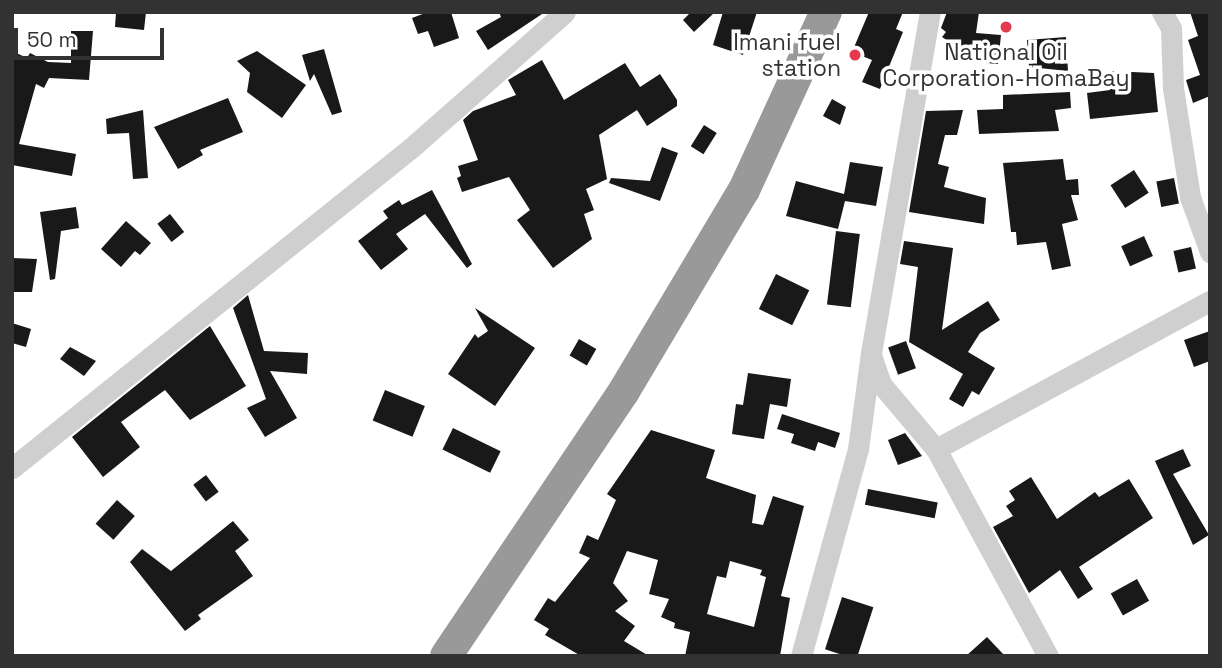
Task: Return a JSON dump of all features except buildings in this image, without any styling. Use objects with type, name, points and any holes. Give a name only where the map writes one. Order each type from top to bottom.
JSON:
[{"type":"highway","points":[[446,656],[624,391],[744,190],[826,12]]},
{"type":"street","points":[[12,468],[411,148],[565,12]]},
{"type":"street","points":[[802,656],[858,449],[870,353],[930,12]]},
{"type":"street","points":[[1162,12],[1171,28],[1173,88],[1190,197],[1210,252]]},
{"type":"street","points":[[936,449],[1210,301]]},
{"type":"street","points":[[870,353],[881,384],[936,449],[1048,656]]},
{"type":"place","name":"National Oil Corporation-HomaBay","points":[[1006,27]]},
{"type":"place","name":"Imani fuel station","points":[[855,55]]}]
